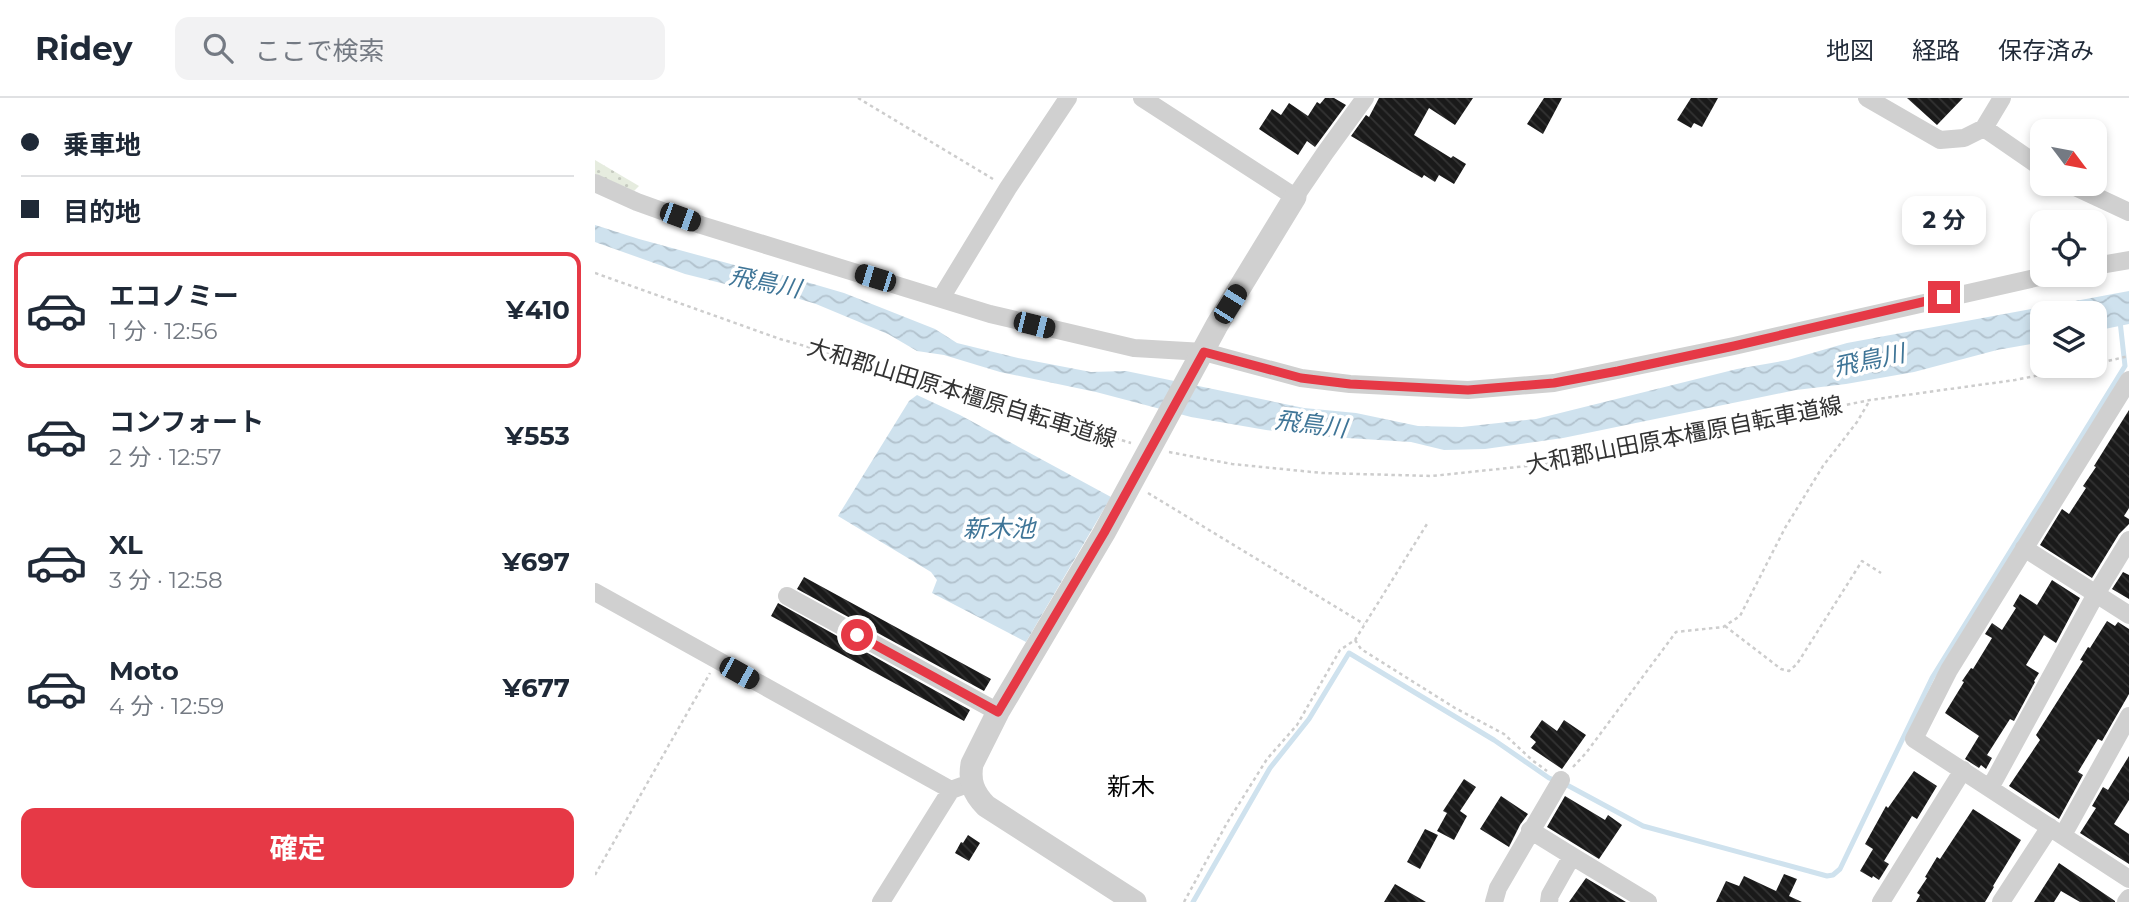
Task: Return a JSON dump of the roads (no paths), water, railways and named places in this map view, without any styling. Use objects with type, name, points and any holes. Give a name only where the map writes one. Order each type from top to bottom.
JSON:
[{"type":"street","points":[[941,298],[1008,188],[1068,98]]},
{"type":"street","points":[[1142,98],[1295,197]]},
{"type":"street","points":[[881,902],[961,786],[998,712],[1132,483],[1217,325],[1295,197],[1365,98]]},
{"type":"street","points":[[1867,98],[1940,141],[1964,138],[1984,128],[2003,98]]},
{"type":"street","points":[[1984,128],[2030,160]]},
{"type":"street","points":[[595,183],[701,225],[990,314],[1134,348],[1202,356],[1301,378],[1350,384],[1468,390],[1554,383],[1734,346],[2030,279]]},
{"type":"street","points":[[2095,196],[2129,212]]},
{"type":"street","points":[[2107,264],[2129,260]]},
{"type":"street","points":[[2129,380],[1949,670],[1914,739],[2129,879]]},
{"type":"street","points":[[1990,788],[2096,594],[2129,540]]},
{"type":"street","points":[[2024,548],[2129,615]]},
{"type":"street","points":[[595,592],[717,661],[961,786],[986,806],[1135,902]]},
{"type":"street","points":[[787,596],[998,712]]},
{"type":"street","points":[[2001,902],[2057,831],[2129,716]]},
{"type":"street","points":[[1881,902],[1963,770]]},
{"type":"street","points":[[1494,902],[1498,888],[1560,780]]},
{"type":"street","points":[[1530,830],[1648,902]]},
{"type":"street","points":[[1549,902],[1550,895],[1571,856]]},
{"type":"water","name":"飛鳥川","points":[[595,225],[749,269],[779,274],[844,293],[935,329],[957,343],[1018,358],[1091,372],[1126,371],[1304,408],[1356,413],[1418,426],[1462,427],[1536,419],[1737,369],[1788,360],[1847,343],[2030,309],[2030,344],[1914,372],[1796,390],[1563,438],[1485,449],[1444,450],[1411,442],[1315,436],[1191,417],[1096,392],[1000,372],[944,355],[917,351],[888,334],[816,304],[783,294],[753,291],[685,274],[595,242]]},
{"type":"water","points":[[2129,291],[2129,324],[2107,329],[2107,301],[2075,301]]},
{"type":"water","name":"新木池","points":[[917,395],[960,415],[1111,497],[1026,642],[932,593],[937,580],[931,572],[838,516],[909,401]]},
{"type":"waterway","points":[[1193,902],[1270,768],[1309,719],[1349,653],[1494,740],[1549,778],[1643,826],[1827,876],[1833,875],[1840,869],[1932,678],[2125,366],[2120,321]]},
{"type":"district","name":"新木","points":[[1131,786]]}]
